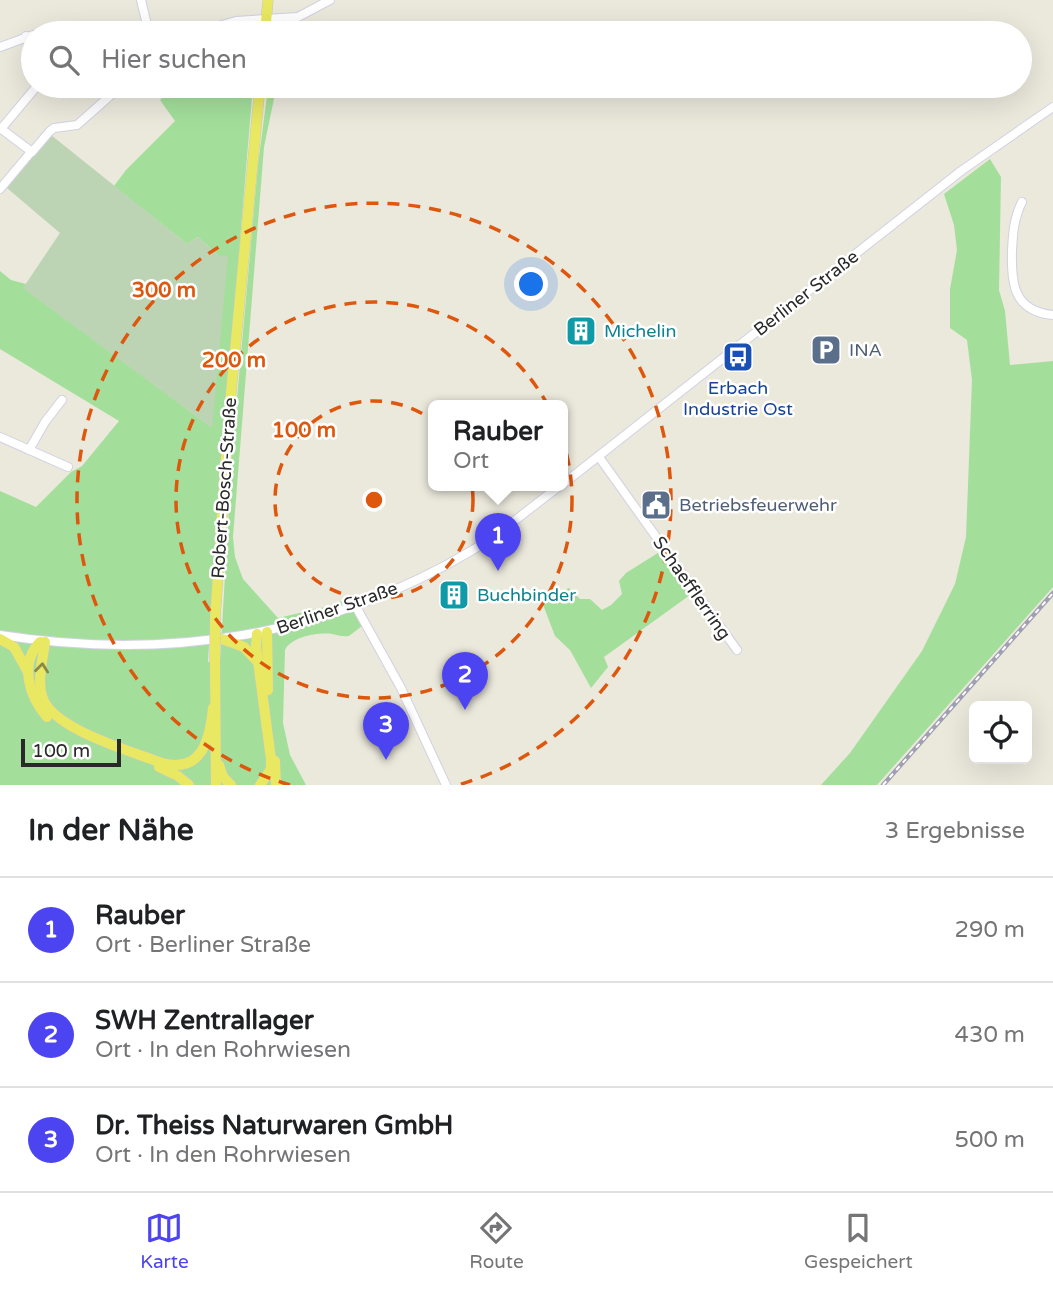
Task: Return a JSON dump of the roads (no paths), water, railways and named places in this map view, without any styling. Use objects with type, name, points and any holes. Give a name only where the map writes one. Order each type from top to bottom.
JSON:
[{"type":"main road","points":[[266,20],[268,0]]},
{"type":"main road","name":"Robert-Bosch-Straße","points":[[216,785],[215,619],[229,414],[259,98]]},
{"type":"main road","points":[[260,785],[271,769],[256,646],[262,633]]},
{"type":"main road","points":[[262,633],[276,785]]},
{"type":"main road","points":[[0,637],[15,647],[28,672],[32,696],[48,718],[70,732],[161,765],[184,764],[200,755],[209,738],[213,708]]},
{"type":"main road","points":[[222,639],[244,647],[258,663]]},
{"type":"main road","points":[[28,672],[34,648],[42,642]]},
{"type":"main road","points":[[42,642],[41,694],[52,714],[71,727],[161,765],[189,785]]},
{"type":"main road","name":"Robert-Bosch-Straße","points":[[210,785],[215,682]]},
{"type":"main road","points":[[216,740],[220,770],[231,785]]},
{"type":"street","points":[[141,0],[146,21]]},
{"type":"street","points":[[236,21],[298,17],[330,0]]},
{"type":"street","points":[[0,47],[21,39]]},
{"type":"street","points":[[27,98],[1,128],[31,152]]},
{"type":"street","points":[[0,189],[54,128],[77,125],[107,98]]},
{"type":"street","points":[[1036,118],[1053,100]]},
{"type":"street","points":[[1036,118],[1053,109]]},
{"type":"street","name":"Berliner Straße","points":[[568,480],[961,171],[1036,118]]},
{"type":"street","points":[[1022,202],[1013,223],[1012,280],[1023,303],[1041,313],[1053,315]]},
{"type":"street","points":[[29,450],[62,400]]},
{"type":"street","points":[[0,437],[68,467]]},
{"type":"street","name":"Schaefflerring","points":[[599,457],[737,650]]},
{"type":"street","name":"Berliner Straße","points":[[0,637],[42,642],[131,646],[262,633],[355,605],[415,581],[472,550],[554,491]]},
{"type":"street","points":[[355,605],[401,688],[446,785]]},
{"type":"railway","points":[[883,785],[1053,593]]},
{"type":"place","name":"Michelin","points":[[581,331]]},
{"type":"place","name":"INA","points":[[826,350]]},
{"type":"place","name":"Erbach Industrie Ost","points":[[738,357]]},
{"type":"place","name":"Betriebsfeuerwehr","points":[[656,505]]},
{"type":"place","name":"Rauber","points":[[498,571]]},
{"type":"place","name":"Buchbinder","points":[[454,595]]},
{"type":"place","name":"SWH Zentrallager","points":[[465,710]]},
{"type":"place","name":"Dr. Theiss Naturwaren GmbH","points":[[386,760]]}]
